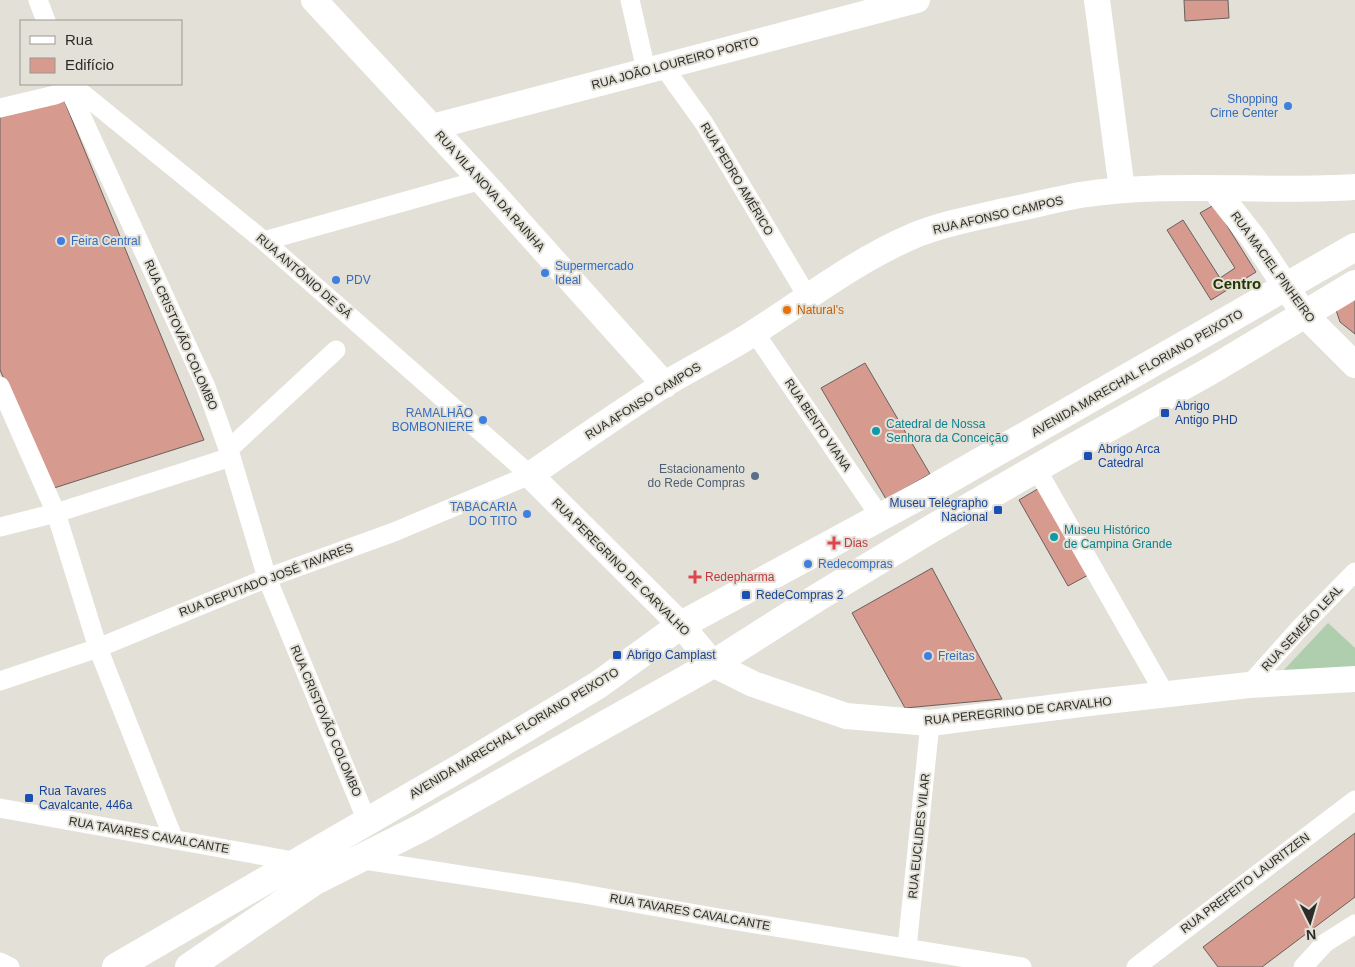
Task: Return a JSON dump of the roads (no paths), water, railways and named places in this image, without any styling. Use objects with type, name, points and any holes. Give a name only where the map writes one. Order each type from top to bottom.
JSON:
[{"type":"main road","name":"AVENIDA MARECHAL FLORIANO PEIXOTO","points":[[189,967],[367,820],[458,769],[598,685],[681,625],[881,518],[1355,247]]},
{"type":"main road","name":"AVENIDA MARECHAL FLORIANO PEIXOTO","points":[[116,967],[306,872],[357,859],[421,828],[713,664],[836,587],[1036,468],[1210,371],[1355,284]]},
{"type":"main road","points":[[145,967],[233,919],[306,872]]},
{"type":"street","points":[[38,0],[46,20]]},
{"type":"street","name":"RUA VILA NOVA DA RAINHA","points":[[314,0],[481,180],[665,385]]},
{"type":"street","points":[[630,0],[655,68]]},
{"type":"street","name":"RUA JOÃO LOUREIRO PORTO","points":[[432,127],[917,0]]},
{"type":"street","points":[[1097,0],[1122,190]]},
{"type":"street","name":"RUA PEDRO AMÉRICO","points":[[655,68],[704,123],[807,296]]},
{"type":"street","points":[[0,108],[55,95],[70,86]]},
{"type":"street","name":"RUA ANTÔNIO DE SÁ","points":[[70,86],[264,241],[530,475]]},
{"type":"street","name":"RUA CRISTOVÃO COLOMBO","points":[[70,86],[206,387],[229,454],[267,578],[367,820]]},
{"type":"street","points":[[264,241],[481,180]]},
{"type":"street","name":"RUA AFONSO CAMPOS","points":[[530,475],[665,385],[755,333],[807,296],[864,260],[915,235],[959,222],[1028,206],[1122,190],[1214,188],[1304,190],[1355,188]]},
{"type":"street","name":"RUA MACIEL PINHEIRO","points":[[1214,188],[1254,238],[1305,315],[1355,365]]},
{"type":"street","name":"RUA BENTO VIANA","points":[[755,333],[881,518]]},
{"type":"street","points":[[0,527],[56,513],[229,454],[336,350]]},
{"type":"street","points":[[0,386],[56,513],[98,648],[174,840]]},
{"type":"street","points":[[1036,468],[1165,694]]},
{"type":"street","name":"RUA DEPUTADO JOSÉ TAVARES","points":[[0,680],[98,648],[267,578],[394,532],[530,475]]},
{"type":"street","name":"RUA PEREGRINO DE CARVALHO","points":[[530,475],[681,625],[713,664],[753,684],[846,716],[930,723],[1249,685],[1355,679]]},
{"type":"street","name":"RUA SEMEÃO LEAL","points":[[1249,685],[1355,572]]},
{"type":"street","name":"RUA EUCLIDES VILAR","points":[[908,948],[930,723]]},
{"type":"street","name":"RUA PREFEITO LAURITZEN","points":[[1136,967],[1355,800]]},
{"type":"street","name":"RUA TAVARES CAVALCANTE","points":[[0,808],[174,840],[306,872]]},
{"type":"street","name":"RUA TAVARES CAVALCANTE","points":[[357,859],[1022,967]]},
{"type":"street","points":[[1304,967],[1325,943],[1355,924]]},
{"type":"street","points":[[0,962],[10,967]]},
{"type":"place","name":"Shopping Cirne Center","points":[[1288,106]]},
{"type":"place","name":"Feira Central","points":[[61,241]]},
{"type":"place","name":"Supermercado Ideal","points":[[545,273]]},
{"type":"place","name":"PDV","points":[[336,280]]},
{"type":"place","name":"Natural's","points":[[787,310]]},
{"type":"place","name":"Abrigo Antigo PHD","points":[[1165,413]]},
{"type":"place","name":"RAMALHÃO BOMBONIERE","points":[[483,420]]},
{"type":"place","name":"Catedral de Nossa Senhora da Conceição","points":[[876,431]]},
{"type":"place","name":"Abrigo Arca Catedral","points":[[1088,456]]},
{"type":"place","name":"Estacionamento do Rede Compras","points":[[755,476]]},
{"type":"place","name":"Museu Telégrapho Nacional","points":[[998,510]]},
{"type":"place","name":"TABACARIA DO TITO","points":[[527,514]]},
{"type":"place","name":"Museu Histórico de Campina Grande","points":[[1054,537]]},
{"type":"place","name":"Dias","points":[[834,543]]},
{"type":"place","name":"Redecompras","points":[[808,564]]},
{"type":"place","name":"Redepharma","points":[[695,577]]},
{"type":"place","name":"RedeCompras 2","points":[[746,595]]},
{"type":"place","name":"Abrigo Camplast","points":[[617,655]]},
{"type":"place","name":"Freitas","points":[[928,656]]},
{"type":"place","name":"Rua Tavares Cavalcante, 446a","points":[[29,798]]},
{"type":"district","name":"Centro","points":[[1237,283]]}]
